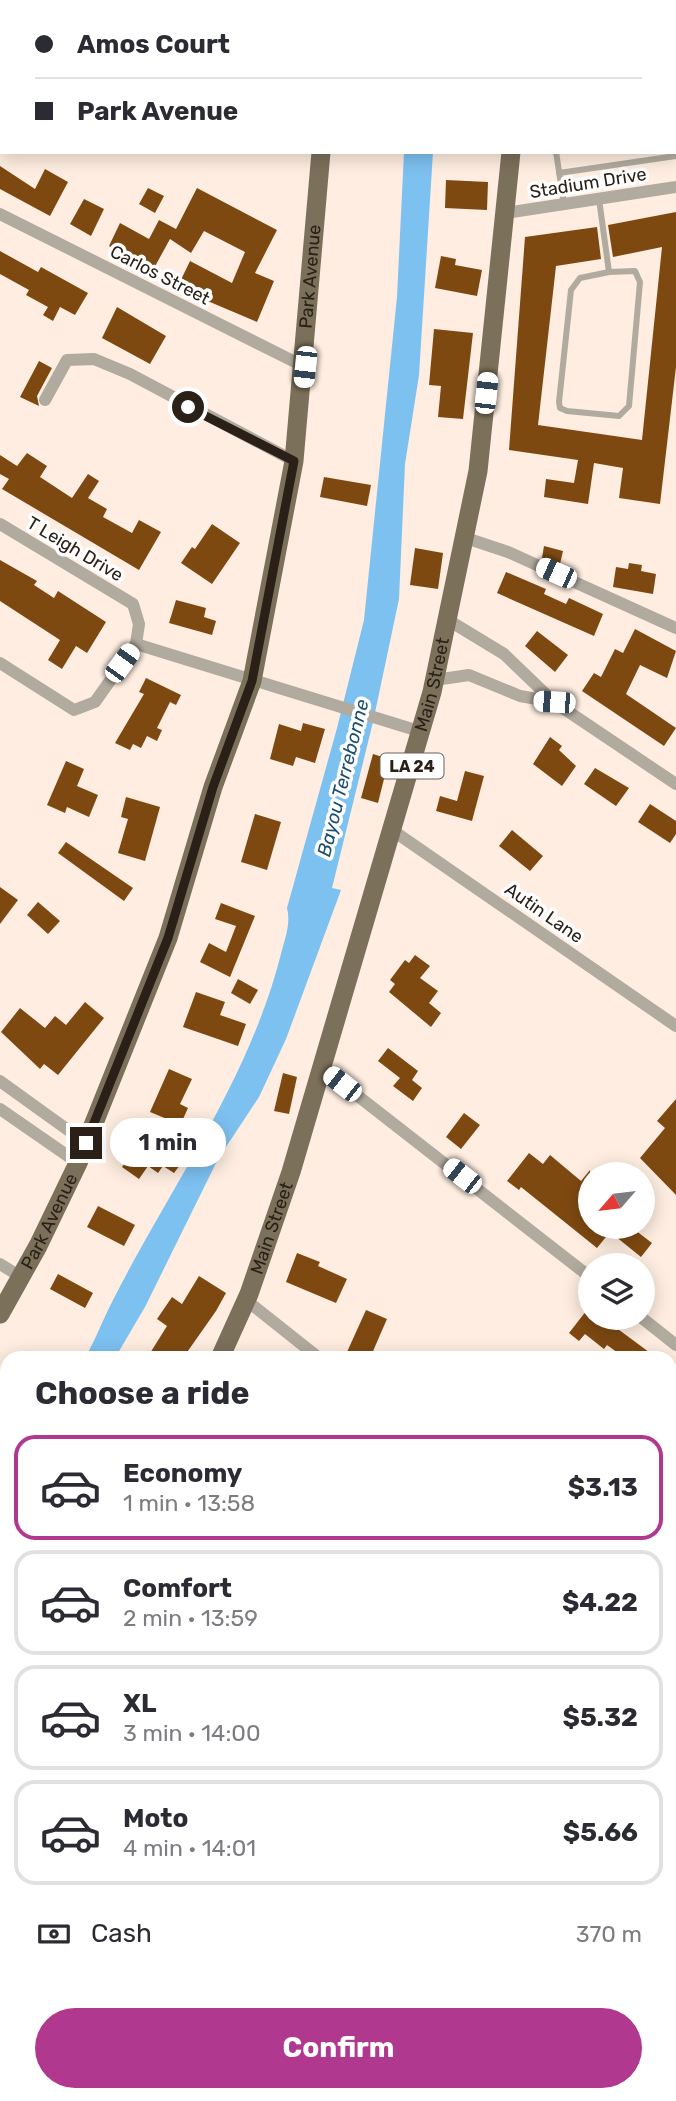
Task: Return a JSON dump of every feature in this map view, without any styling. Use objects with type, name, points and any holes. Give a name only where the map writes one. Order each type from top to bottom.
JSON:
[{"type":"main road","name":"Park Avenue","points":[[0,1314],[78,1163],[168,938],[213,787],[252,681],[294,461],[305,367],[321,154]]},
{"type":"main road","name":"Main Street","points":[[223,1351],[246,1300],[291,1172],[422,732],[435,680],[478,471],[511,154]]},
{"type":"street","name":"Stadium Drive","points":[[506,213],[676,187]]},
{"type":"street","name":"Carlos Street","points":[[0,214],[305,367]]},
{"type":"street","points":[[46,400],[66,360],[93,359],[130,374],[294,461]]},
{"type":"street","name":"T Leigh Drive","points":[[0,524],[133,604],[139,624],[136,644]]},
{"type":"street","points":[[466,538],[508,552],[676,628]]},
{"type":"street","points":[[448,620],[504,654],[554,702],[676,784]]},
{"type":"street","points":[[0,663],[74,710],[95,702],[136,644],[422,732]]},
{"type":"street","points":[[435,680],[469,675],[520,696],[554,702]]},
{"type":"street","name":"Autin Lane","points":[[392,830],[676,1026]]},
{"type":"street","points":[[323,1068],[578,1268]]},
{"type":"street","points":[[0,1081],[86,1143]]},
{"type":"street","points":[[0,1109],[78,1163]]},
{"type":"street","points":[[0,1264],[21,1277]]},
{"type":"street","points":[[246,1300],[310,1351]]},
{"type":"street","points":[[655,1328],[676,1345]]},
{"type":"lane","points":[[556,154],[564,204]]},
{"type":"lane","points":[[559,173],[676,156]]},
{"type":"lane","points":[[600,199],[609,272]]},
{"type":"lane","points":[[635,271],[640,282],[628,406],[619,416],[567,411],[560,408],[559,402],[571,290],[580,278],[609,272],[635,271]]},
{"type":"water","name":"Bayou Terrebonne","points":[[404,154],[433,154],[419,375],[405,464],[399,599],[373,722],[332,888],[341,890],[286,1039],[259,1097],[218,1159],[145,1307],[119,1351],[89,1351],[109,1307],[229,1089],[267,1000],[286,937],[287,908],[364,620],[397,297]]},
{"type":"building","points":[[0,166],[35,189],[45,169],[68,182],[50,216],[0,189]]},
{"type":"building","points":[[446,180],[488,182],[487,210],[445,208]]},
{"type":"building","points":[[148,188],[164,196],[155,213],[139,204]]},
{"type":"building","points":[[197,188],[277,230],[255,273],[274,281],[257,322],[177,288],[190,261],[232,283],[245,252],[204,231],[191,253],[170,239],[153,270],[109,246],[120,223],[149,239],[159,220],[176,229]]},
{"type":"building","points":[[84,199],[104,209],[91,236],[70,224]]},
{"type":"building","points":[[676,212],[676,367],[660,504],[619,498],[623,468],[594,463],[588,504],[544,497],[546,479],[574,483],[578,460],[509,450],[525,237],[597,227],[601,259],[556,266],[538,425],[642,440],[662,247],[613,257],[608,225]]},
{"type":"building","points":[[0,251],[38,272],[41,267],[88,293],[75,315],[60,307],[53,321],[43,315],[48,307],[26,295],[29,290],[0,274]]},
{"type":"building","points":[[441,256],[456,259],[455,265],[482,270],[477,296],[435,288]]},
{"type":"building","points":[[117,307],[166,336],[150,364],[102,338]]},
{"type":"building","points":[[434,329],[473,333],[463,419],[438,417],[441,386],[429,385]]},
{"type":"building","points":[[39,361],[52,368],[37,396],[39,406],[20,397]]},
{"type":"building","points":[[27,453],[47,466],[40,477],[72,498],[88,474],[99,481],[88,498],[107,509],[103,517],[132,533],[139,520],[161,532],[139,570],[2,489],[9,479],[0,474],[0,455],[17,466]]},
{"type":"building","points":[[324,477],[371,485],[367,506],[320,497]]},
{"type":"building","points":[[212,524],[240,543],[212,584],[181,563],[192,547],[195,549]]},
{"type":"building","points":[[544,546],[563,551],[560,564],[542,558]]},
{"type":"building","points":[[415,548],[443,553],[438,589],[410,585]]},
{"type":"building","points":[[0,560],[37,581],[34,585],[54,598],[58,591],[106,622],[87,653],[76,646],[62,669],[48,660],[60,640],[0,601]]},
{"type":"building","points":[[629,563],[642,565],[641,571],[656,574],[653,594],[613,587],[616,567],[628,569]]},
{"type":"building","points":[[506,572],[546,589],[544,594],[566,604],[569,598],[603,614],[594,636],[497,593]]},
{"type":"building","points":[[176,600],[206,608],[204,617],[216,621],[212,635],[169,623]]},
{"type":"building","points":[[635,629],[676,651],[667,678],[640,665],[626,694],[676,728],[664,746],[582,691],[594,673],[601,677],[615,649],[623,653]]},
{"type":"building","points":[[537,631],[568,655],[555,672],[525,646]]},
{"type":"building","points":[[146,678],[181,695],[176,705],[170,702],[157,728],[162,730],[157,741],[147,736],[141,748],[133,744],[130,750],[115,743],[144,694],[139,692]]},
{"type":"building","points":[[303,723],[325,729],[315,763],[296,757],[293,766],[270,759],[279,724],[301,731]]},
{"type":"building","points":[[550,737],[562,746],[559,750],[576,766],[562,786],[533,764]]},
{"type":"building","points":[[373,754],[389,759],[378,803],[361,798]]},
{"type":"building","points":[[66,761],[84,769],[77,786],[98,795],[89,817],[67,807],[65,813],[47,805]]},
{"type":"building","points":[[595,768],[629,788],[616,806],[584,784]]},
{"type":"building","points":[[465,771],[484,776],[472,821],[436,811],[440,796],[457,801]]},
{"type":"building","points":[[126,797],[160,807],[145,861],[118,853],[128,819],[121,817]]},
{"type":"building","points":[[650,804],[676,821],[676,834],[670,843],[638,822]]},
{"type":"building","points":[[255,814],[281,822],[267,870],[241,862]]},
{"type":"building","points":[[512,830],[543,856],[530,871],[499,846]]},
{"type":"building","points":[[66,842],[133,888],[124,901],[58,853]]},
{"type":"building","points":[[0,887],[18,900],[0,924]]},
{"type":"building","points":[[38,902],[60,921],[48,934],[27,915]]},
{"type":"building","points":[[221,903],[255,916],[230,977],[200,962],[209,943],[226,952],[236,926],[215,919]]},
{"type":"building","points":[[415,955],[430,966],[420,978],[438,991],[429,1003],[441,1013],[431,1027],[389,992],[395,984],[390,980],[405,960],[409,963]]},
{"type":"building","points":[[238,979],[258,990],[250,1004],[231,993]]},
{"type":"building","points":[[196,992],[225,1002],[220,1015],[246,1024],[238,1046],[183,1027]]},
{"type":"building","points":[[85,1002],[104,1018],[58,1075],[44,1064],[40,1069],[1,1032],[20,1008],[45,1028],[55,1016],[66,1025]]},
{"type":"building","points":[[388,1048],[418,1071],[412,1080],[422,1088],[413,1101],[393,1086],[400,1078],[378,1061]]},
{"type":"building","points":[[169,1069],[192,1079],[180,1104],[188,1108],[173,1141],[189,1153],[174,1173],[163,1166],[158,1173],[148,1166],[139,1179],[122,1167],[142,1138],[155,1148],[167,1119],[150,1112]]},
{"type":"building","points":[[283,1073],[297,1077],[289,1114],[274,1111]]},
{"type":"building","points":[[676,1099],[676,1195],[655,1173],[655,1162],[644,1162],[640,1158],[665,1128],[657,1121]]},
{"type":"building","points":[[464,1113],[480,1125],[461,1149],[446,1137]]},
{"type":"building","points":[[529,1153],[543,1164],[550,1155],[578,1178],[578,1233],[521,1187],[519,1190],[507,1181]]},
{"type":"building","points":[[98,1206],[135,1225],[124,1246],[87,1227]]},
{"type":"building","points":[[586,1239],[604,1239],[597,1248]]},
{"type":"building","points":[[619,1239],[647,1239],[652,1243],[644,1253],[636,1253]]},
{"type":"building","points":[[297,1253],[320,1262],[318,1266],[347,1279],[336,1303],[286,1282]]},
{"type":"building","points":[[58,1274],[93,1293],[85,1308],[50,1289]]},
{"type":"building","points":[[199,1276],[226,1293],[188,1351],[151,1351],[167,1326],[157,1319],[172,1297],[182,1304]]},
{"type":"building","points":[[366,1310],[387,1319],[373,1351],[347,1351]]},
{"type":"building","points":[[578,1321],[578,1330],[619,1330],[648,1351],[615,1351],[607,1345],[604,1349],[585,1334],[579,1341],[569,1333]]},
{"type":"route","points":[[86,1143],[168,938],[213,787],[252,681],[294,461],[188,407]]}]
